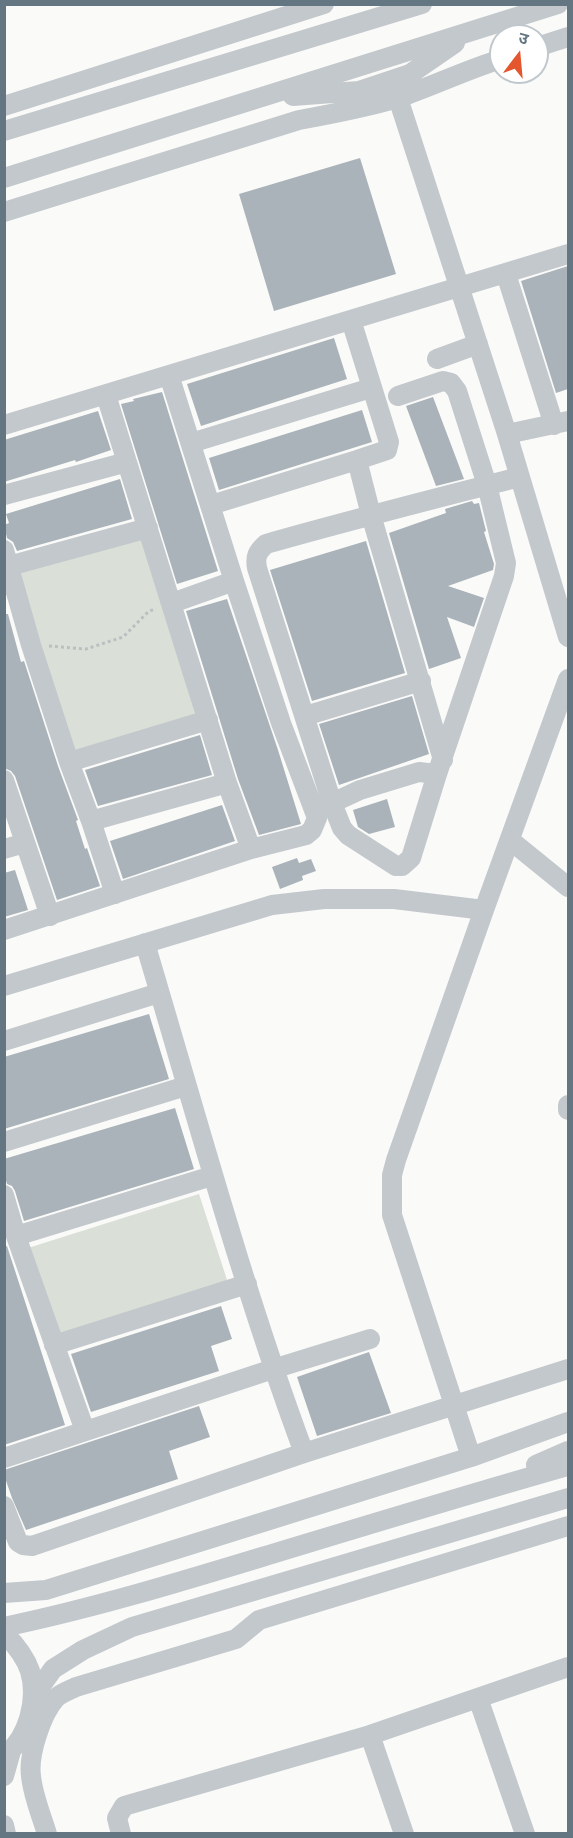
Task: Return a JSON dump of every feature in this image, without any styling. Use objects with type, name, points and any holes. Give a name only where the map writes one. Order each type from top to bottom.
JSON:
[{"type":"street","points":[[4,106],[324,4]]},
{"type":"street","points":[[4,131],[422,4]]},
{"type":"street","points":[[4,178],[558,4]]},
{"type":"street","points":[[549,44],[568,38]]},
{"type":"street","points":[[4,212],[298,120],[339,113],[398,98],[489,63]]},
{"type":"street","points":[[398,98],[507,434],[568,637]]},
{"type":"street","points":[[4,425],[568,254]]},
{"type":"street","points":[[506,273],[562,423],[507,434]]},
{"type":"street","points":[[211,505],[383,452],[388,446],[389,442],[351,320]]},
{"type":"street","points":[[437,359],[478,344]]},
{"type":"street","points":[[4,930],[251,849],[306,835],[312,830],[317,818],[281,723],[169,375]]},
{"type":"street","points":[[398,396],[437,382],[452,383],[457,391],[487,485],[506,563],[504,576],[411,858],[402,866],[391,863],[348,835],[342,828],[332,803],[255,558],[266,544],[371,515],[487,485],[519,477]]},
{"type":"street","points":[[191,443],[371,388]]},
{"type":"street","points":[[106,395],[227,783],[251,849]]},
{"type":"street","points":[[357,460],[371,515],[421,681],[440,767]]},
{"type":"street","points":[[4,495],[127,462]]},
{"type":"street","points":[[115,894],[31,645],[7,558],[148,528]]},
{"type":"street","points":[[172,603],[234,581]]},
{"type":"street","points":[[471,1456],[392,1215],[392,1175],[484,910],[568,679]]},
{"type":"street","points":[[304,716],[421,681]]},
{"type":"street","points":[[69,762],[208,720]]},
{"type":"street","points":[[332,803],[360,790],[440,767]]},
{"type":"street","points":[[4,780],[50,916]]},
{"type":"street","points":[[91,821],[227,783]]},
{"type":"street","points":[[510,840],[568,887]]},
{"type":"street","points":[[4,849],[26,843]]},
{"type":"street","points":[[4,986],[272,905],[324,899],[394,899],[484,910]]},
{"type":"street","points":[[144,944],[212,1176],[273,1369],[304,1453]]},
{"type":"street","points":[[4,1041],[159,993]]},
{"type":"street","points":[[4,1142],[186,1086]]},
{"type":"street","points":[[568,1105],[568,1110]]},
{"type":"street","points":[[16,1236],[212,1176]]},
{"type":"street","points":[[4,1195],[16,1236],[85,1431]]},
{"type":"street","points":[[54,1345],[247,1284]]},
{"type":"street","points":[[4,1458],[370,1339]]},
{"type":"street","points":[[4,1506],[18,1542],[32,1546],[304,1453],[568,1369]]},
{"type":"street","points":[[4,1593],[46,1590],[471,1456],[568,1422]]},
{"type":"street","points":[[482,1490],[568,1450]]},
{"type":"street","points":[[4,1627],[126,1598],[568,1466]]},
{"type":"street","points":[[33,1697],[53,1669],[83,1650],[132,1627],[568,1498]]},
{"type":"street","points":[[47,1833],[34,1795],[30,1772],[36,1738],[45,1712],[58,1696],[76,1687],[236,1639],[259,1620],[568,1526]]},
{"type":"street","points":[[4,1633],[18,1647],[30,1671],[33,1697],[27,1726],[8,1753],[4,1776]]},
{"type":"street","points":[[121,1833],[117,1818],[124,1806],[370,1735],[568,1667]]},
{"type":"street","points":[[478,1698],[525,1833]]},
{"type":"street","points":[[370,1735],[405,1833]]},
{"type":"street","points":[[4,1826],[6,1833]]},
{"type":"path","points":[[31,645],[86,649],[123,637],[149,611],[172,603]]},
{"type":"shaded area","points":[[142,535],[197,721],[72,757],[17,572]]},
{"type":"shaded area","points":[[199,1194],[229,1286],[57,1339],[28,1248]]},
{"type":"building","points":[[360,158],[396,274],[274,311],[239,194]]},
{"type":"building","points":[[568,266],[568,389],[556,393],[521,281]]},
{"type":"building","points":[[334,338],[347,379],[201,426],[187,384]]},
{"type":"building","points":[[162,392],[218,571],[177,584],[121,404]]},
{"type":"building","points":[[433,397],[464,479],[436,486],[406,406]]},
{"type":"building","points":[[362,410],[372,442],[219,490],[209,458]]},
{"type":"building","points":[[98,411],[111,450],[4,482],[4,440]]},
{"type":"building","points":[[120,479],[132,519],[17,551],[13,542],[7,538],[4,525],[9,523],[6,514]]},
{"type":"building","points":[[472,501],[474,504],[479,503],[486,531],[484,532],[494,564],[493,570],[448,586],[484,598],[474,627],[447,617],[461,658],[429,669],[389,533],[446,513],[445,509]]},
{"type":"building","points":[[366,541],[405,673],[312,701],[270,570]]},
{"type":"building","points":[[227,599],[301,824],[259,835],[238,779],[186,611]]},
{"type":"building","points":[[4,614],[8,614],[21,662],[24,661],[78,820],[76,821],[85,849],[87,848],[100,886],[57,900],[15,776],[4,768]]},
{"type":"building","points":[[412,696],[429,754],[339,785],[319,724]]},
{"type":"building","points":[[200,735],[212,775],[98,806],[85,770]]},
{"type":"building","points":[[387,799],[395,827],[369,834],[358,827],[353,810]]},
{"type":"building","points":[[222,805],[235,841],[123,879],[110,841]]},
{"type":"building","points":[[297,858],[299,863],[311,859],[316,871],[302,876],[303,880],[280,889],[272,867]]},
{"type":"building","points":[[15,870],[28,910],[4,917],[4,873]]},
{"type":"building","points":[[149,1014],[169,1079],[4,1129],[4,1057]]},
{"type":"building","points":[[175,1108],[194,1169],[24,1221],[15,1191],[7,1184],[4,1159]]},
{"type":"building","points":[[7,1246],[65,1425],[4,1445],[4,1247]]},
{"type":"building","points":[[221,1306],[232,1339],[211,1346],[219,1371],[91,1412],[71,1354]]},
{"type":"building","points":[[369,1352],[391,1413],[317,1436],[297,1377]]},
{"type":"building","points":[[199,1406],[210,1437],[169,1451],[178,1479],[26,1530],[12,1498],[4,1470]]}]
